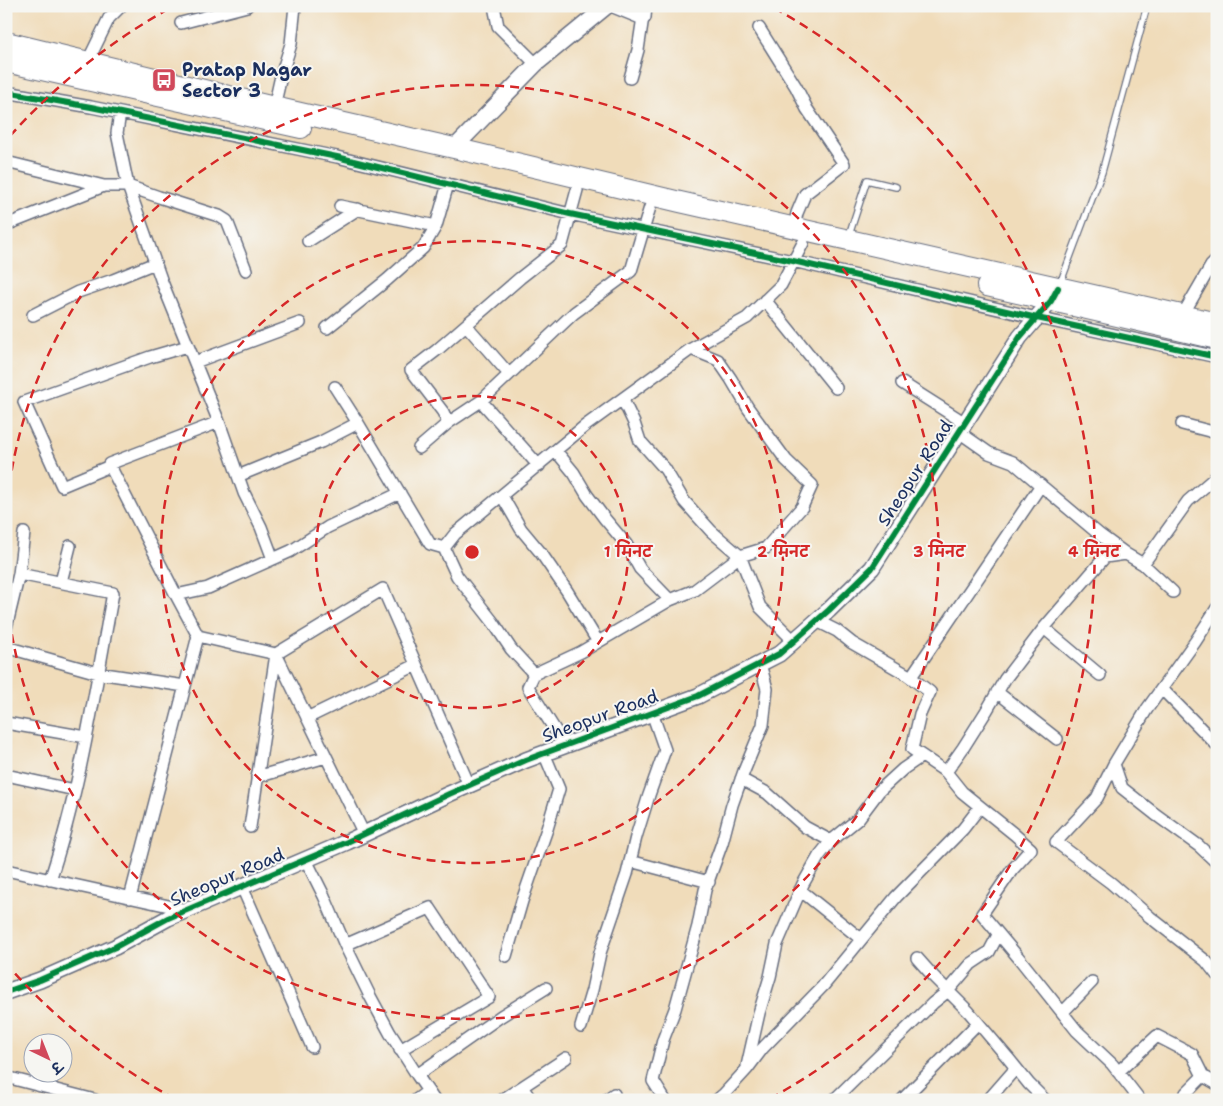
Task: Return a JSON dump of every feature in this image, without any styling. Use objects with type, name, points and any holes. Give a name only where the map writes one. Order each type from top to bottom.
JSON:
[{"type":"highway","points":[[6,42],[274,108],[454,148],[798,235],[1055,294],[1217,323]]},
{"type":"highway","points":[[6,62],[650,207],[798,235],[848,240],[1055,294],[1217,340]]},
{"type":"street","points":[[88,61],[109,18],[121,6]]},
{"type":"street","points":[[181,24],[247,6]]},
{"type":"street","points":[[274,108],[291,44],[295,6]]},
{"type":"street","points":[[494,6],[498,26],[536,64]]},
{"type":"street","points":[[454,148],[536,64],[607,6]]},
{"type":"street","points":[[616,6],[643,12],[638,50],[630,78]]},
{"type":"street","points":[[444,548],[456,534],[585,426],[691,349],[747,318],[781,285],[793,261],[798,235],[796,214],[805,194],[844,164],[807,109],[796,87],[759,28]]},
{"type":"street","points":[[6,92],[337,157],[570,214],[793,261],[1037,318],[1217,357]]},
{"type":"street","points":[[120,113],[117,133],[128,186],[155,263],[219,422],[244,493],[261,527],[273,559]]},
{"type":"street","points":[[6,162],[104,186],[128,186],[219,216],[227,221],[246,270]]},
{"type":"street","points":[[327,328],[387,280],[423,248],[436,226],[448,184]]},
{"type":"street","points":[[6,225],[104,186]]},
{"type":"street","points":[[448,423],[443,412],[411,370],[520,278],[562,246],[577,190]]},
{"type":"street","points":[[340,206],[436,226]]},
{"type":"street","points":[[419,448],[448,423],[481,401],[574,313],[631,271],[650,207]]},
{"type":"street","points":[[308,241],[358,209]]},
{"type":"street","points":[[1182,316],[1211,266],[1217,260]]},
{"type":"street","points":[[33,315],[78,292],[155,263]]},
{"type":"street","name":"Sheopur Road","points":[[6,992],[40,980],[114,947],[168,918],[306,860],[469,785],[544,753],[698,696],[779,654],[817,621],[872,568],[1020,338],[1055,294]]},
{"type":"street","points":[[765,300],[836,388]]},
{"type":"street","points":[[195,362],[300,323]]},
{"type":"street","points":[[466,325],[509,374]]},
{"type":"street","points":[[188,346],[150,357],[24,402],[62,486],[110,466],[109,464],[219,422]]},
{"type":"street","points":[[565,746],[528,687],[534,674],[581,652],[670,600],[695,590],[740,556],[766,548],[802,507],[812,485],[786,460],[748,408],[718,360],[691,349]]},
{"type":"street","points":[[902,383],[962,427],[989,453],[1013,462],[1100,535],[1143,564],[1173,592]]},
{"type":"street","points":[[335,387],[430,544],[444,548],[457,576],[494,622],[511,649],[534,674]]},
{"type":"street","points":[[623,400],[640,441],[665,469],[684,501],[711,531],[740,556],[760,607],[794,641]]},
{"type":"street","points":[[481,401],[539,466]]},
{"type":"street","points":[[238,476],[322,442],[358,423]]},
{"type":"street","points":[[1182,424],[1217,434]]},
{"type":"street","points":[[556,451],[574,473],[599,511],[626,544],[640,569],[670,600]]},
{"type":"street","points":[[110,466],[198,636],[130,898]]},
{"type":"street","points":[[1143,564],[1188,501],[1217,476]]},
{"type":"street","points":[[911,677],[1041,485]]},
{"type":"street","points":[[176,596],[208,588],[291,551],[328,527],[400,493]]},
{"type":"street","points":[[502,496],[521,529],[546,560],[598,642]]},
{"type":"street","points":[[6,628],[19,574],[24,533]]},
{"type":"street","points":[[61,582],[70,546]]},
{"type":"street","points":[[946,772],[963,748],[1004,679],[1044,628],[1104,557],[1126,554]]},
{"type":"street","points":[[19,574],[113,593],[75,790],[50,880]]},
{"type":"street","points":[[198,636],[276,654],[383,589],[469,785]]},
{"type":"street","points":[[1217,608],[1162,690],[1147,709],[1114,764],[1097,798],[1056,842],[1111,883],[1150,917],[1206,961],[1217,975]]},
{"type":"street","points":[[817,621],[837,631],[852,643],[911,677],[930,692],[920,714],[912,749],[946,772],[962,792],[1031,849],[1012,870],[982,914],[1077,1031],[1112,1064],[1140,1100]]},
{"type":"street","points":[[1044,628],[1100,675]]},
{"type":"street","points":[[6,647],[98,673],[185,686]]},
{"type":"street","points":[[276,654],[364,834]]},
{"type":"street","points":[[250,827],[276,654]]},
{"type":"street","points":[[664,1100],[653,1081],[663,1040],[676,1009],[698,926],[705,890],[722,843],[741,779],[763,724],[768,689],[760,664]]},
{"type":"street","points":[[307,718],[416,665]]},
{"type":"street","points":[[1162,690],[1217,745]]},
{"type":"street","points":[[997,692],[1057,738]]},
{"type":"street","points":[[580,1027],[592,990],[600,953],[625,882],[641,820],[665,750],[652,713]]},
{"type":"street","points":[[6,723],[86,737]]},
{"type":"street","points":[[506,956],[558,789],[544,753]]},
{"type":"street","points":[[747,1069],[777,944],[800,890],[819,856],[831,842],[858,819],[879,790],[903,769],[922,756]]},
{"type":"street","points":[[257,777],[326,757]]},
{"type":"street","points":[[1114,764],[1122,788],[1199,846],[1217,863]]},
{"type":"street","points":[[6,775],[75,790]]},
{"type":"street","points":[[741,779],[767,794],[805,827],[831,842]]},
{"type":"street","points":[[717,1100],[823,986],[896,897],[963,829],[980,807]]},
{"type":"street","points":[[306,860],[374,1003],[400,1050],[431,1096],[416,1100]]},
{"type":"street","points":[[630,861],[709,882]]},
{"type":"street","points":[[6,870],[187,910]]},
{"type":"street","points":[[242,887],[312,1046]]},
{"type":"street","points":[[800,890],[861,939]]},
{"type":"street","points":[[345,945],[430,908],[489,997],[400,1050]]},
{"type":"street","points":[[834,1100],[933,1003],[948,991],[971,964],[989,952],[998,935]]},
{"type":"street","points":[[917,958],[969,1012],[1028,1084],[1046,1100]]},
{"type":"street","points":[[1063,1012],[1092,982]]},
{"type":"street","points":[[417,1075],[501,1016],[546,988]]},
{"type":"street","points":[[902,1100],[978,1023]]},
{"type":"street","points":[[1118,1072],[1157,1036],[1192,1054],[1203,1076],[1217,1084]]},
{"type":"street","points":[[502,1100],[566,1058]]},
{"type":"street","points":[[988,1100],[1016,1068]]},
{"type":"street","points":[[1184,1100],[1186,1094],[1203,1076]]},
{"type":"street","points":[[6,1077],[95,1100]]},
{"type":"street","points":[[522,1087],[531,1100]]},
{"type":"lane","points":[[1055,294],[1102,172],[1146,7]]},
{"type":"lane","points":[[848,240],[867,180],[896,187]]},
{"type":"cycle path","points":[[6,92],[91,107],[337,157],[570,214],[793,261],[1037,318],[1217,357]]},
{"type":"cycle path","points":[[6,992],[40,980],[115,947],[168,918],[347,842],[526,760],[698,696],[779,654],[829,610],[872,568],[1020,337],[1051,301],[1058,288]]},
{"type":"place","name":"Pratap Nagar Sector 3","points":[[164,80]]}]
